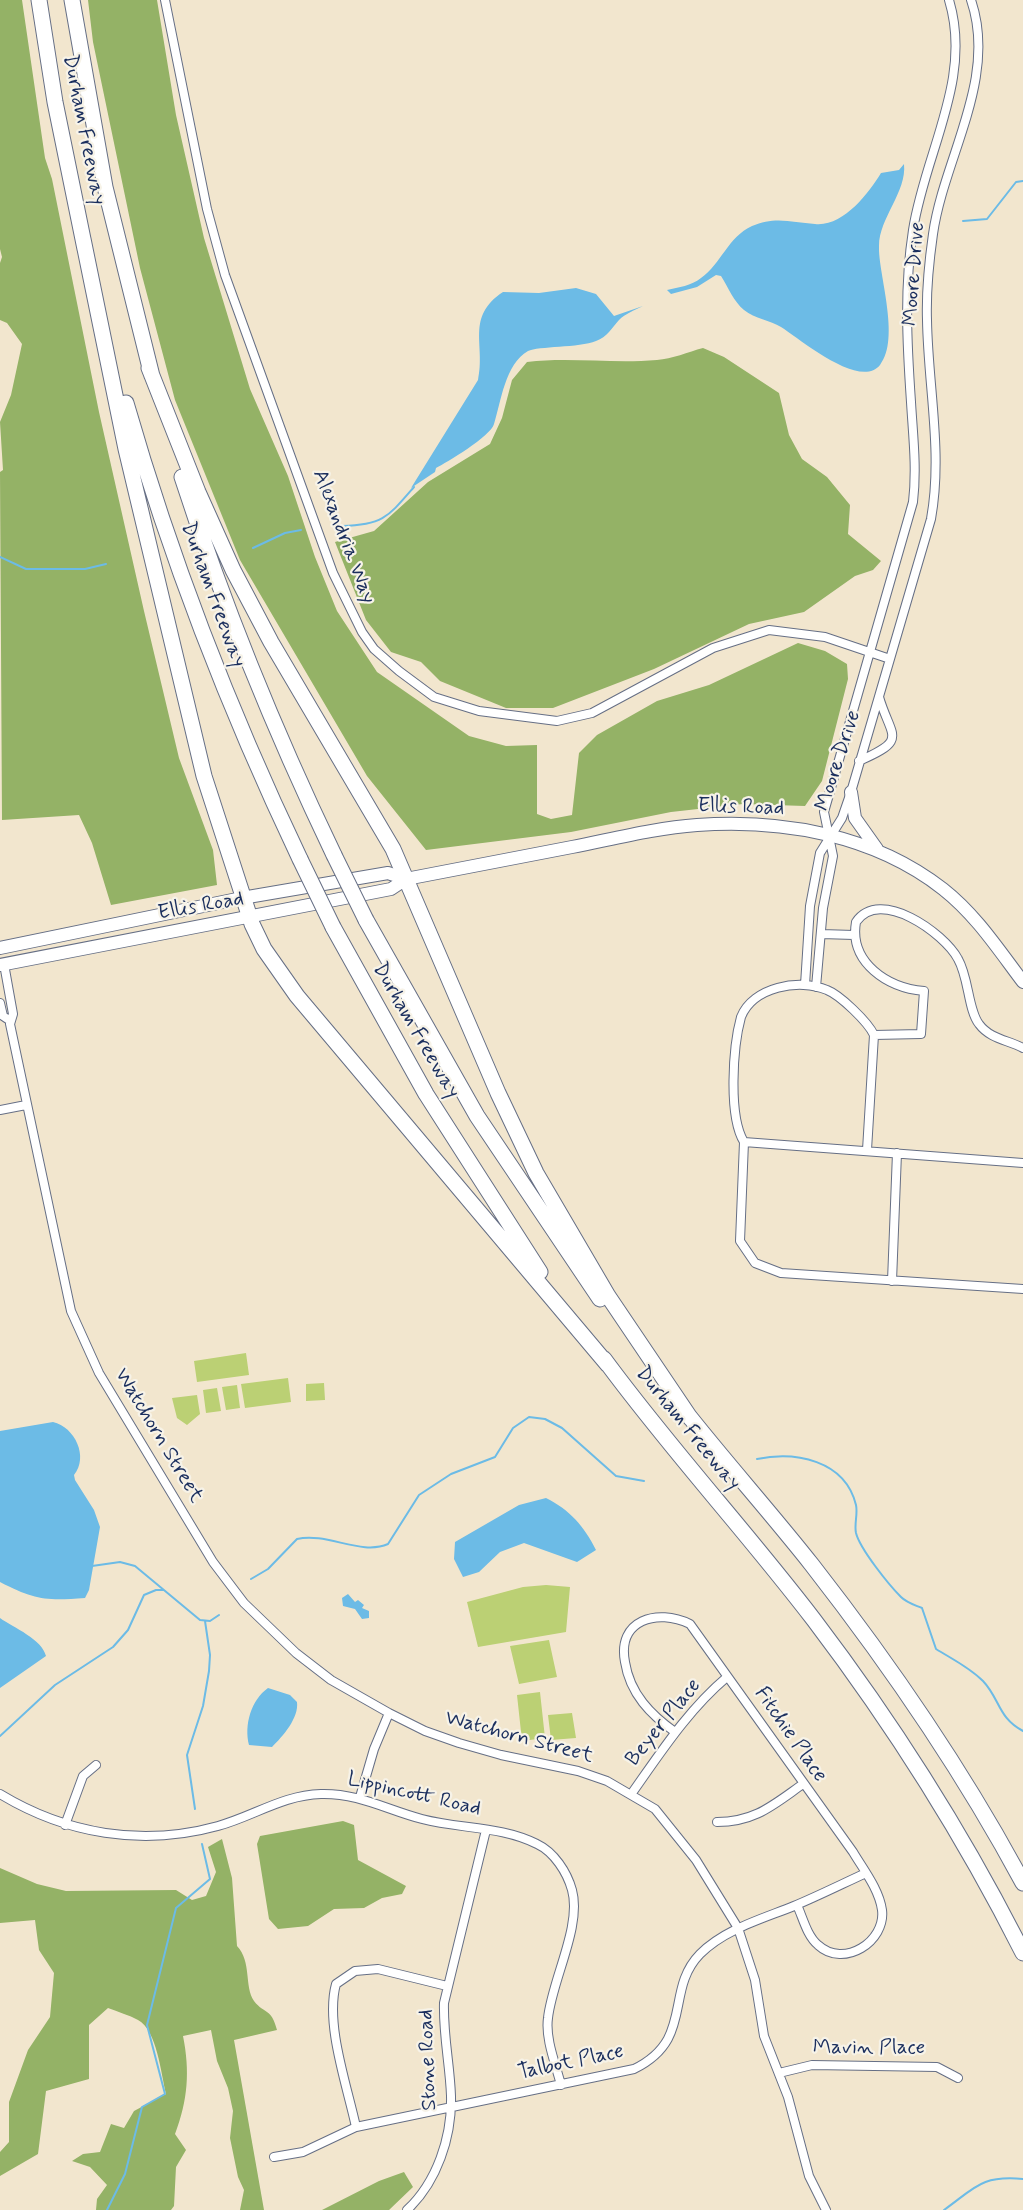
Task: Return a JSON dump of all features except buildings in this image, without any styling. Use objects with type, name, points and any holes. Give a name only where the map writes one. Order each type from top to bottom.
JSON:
[{"type":"highway","name":"Durham Freeway","points":[[39,0],[55,102],[83,239],[118,377],[175,558],[242,732],[333,927],[402,1053],[468,1162],[553,1290],[608,1365],[785,1583],[869,1696],[957,1834],[1023,1953]]},
{"type":"highway","name":"Durham Freeway","points":[[72,0],[102,176],[149,368],[190,501],[237,633],[288,756],[366,920],[436,1047],[521,1185],[607,1309],[691,1419],[811,1563],[868,1638],[948,1756],[1023,1883]]},
{"type":"highway","points":[[83,239],[145,534],[204,776],[249,918],[264,949],[297,996],[608,1365]]},
{"type":"highway","points":[[149,368],[198,492],[232,570],[271,642],[386,835],[498,1093],[536,1173],[609,1296],[691,1419]]},
{"type":"main road","points":[[851,792],[855,818],[878,850]]},
{"type":"main road","name":"Ellis Road","points":[[2,963],[249,918],[391,889],[406,879],[683,826],[755,825],[829,835],[878,850],[912,867],[964,908],[1023,982]]},
{"type":"main road","name":"Ellis Road","points":[[0,948],[242,898],[388,873],[406,879]]},
{"type":"main road","points":[[2,963],[53,944],[62,937]]},
{"type":"street","name":"Alexandria Way","points":[[165,0],[214,241],[333,573],[362,632],[374,649],[419,688],[434,697],[478,711],[557,721],[592,712],[713,648],[769,630],[825,637],[890,659]]},
{"type":"street","name":"Moore Drive","points":[[829,835],[824,812],[868,652],[913,502],[916,467],[906,332],[907,271],[921,187],[954,81],[957,48],[949,0]]},
{"type":"street","name":"Moore Drive","points":[[829,835],[842,818],[851,792],[931,519],[936,490],[927,320],[928,278],[940,199],[977,75],[977,24],[971,0]]},
{"type":"street","points":[[859,761],[886,748],[893,738],[892,725],[879,696]]},
{"type":"street","points":[[816,987],[821,934],[833,856],[829,835]]},
{"type":"street","points":[[805,985],[810,906],[820,853],[829,835]]},
{"type":"street","points":[[874,1035],[921,1034],[924,991],[897,987],[868,965],[857,949],[854,934],[856,922],[869,910],[900,913],[926,926],[941,937],[958,959],[969,986],[974,1015],[981,1026],[991,1035],[1023,1048]]},
{"type":"street","points":[[821,934],[854,934]]},
{"type":"street","name":"Watchorn Street","points":[[2,963],[13,1014],[9,1020]]},
{"type":"street","points":[[867,1150],[874,1035],[868,1024],[835,995],[805,985],[771,991],[748,1003],[741,1017],[733,1112],[738,1132],[744,1142],[740,1241],[755,1263],[781,1273],[1023,1289]]},
{"type":"street","name":"Watchorn Street","points":[[0,1003],[3,1016],[9,1020],[63,1286],[80,1335],[99,1372],[213,1562],[244,1603],[296,1653],[331,1680],[389,1713],[425,1731],[459,1743],[501,1755],[578,1771],[607,1781],[632,1793],[655,1809],[696,1860],[738,1928],[755,1980],[764,2036],[779,2073],[809,2176],[826,2210]]},
{"type":"street","points":[[0,1110],[26,1105]]},
{"type":"street","points":[[744,1142],[1023,1163]]},
{"type":"street","points":[[892,1281],[897,1153]]},
{"type":"street","name":"Fitchie Place","points":[[675,1732],[652,1715],[641,1700],[625,1664],[624,1647],[630,1635],[640,1622],[656,1615],[674,1616],[690,1624],[866,1873],[881,1907],[882,1920],[879,1931],[863,1948],[842,1954],[819,1946],[809,1933],[797,1905]]},
{"type":"street","name":"Beyer Place","points":[[632,1793],[675,1732],[705,1695],[728,1677]]},
{"type":"street","points":[[360,1797],[374,1749],[389,1713]]},
{"type":"street","points":[[65,1825],[83,1776],[96,1765]]},
{"type":"street","points":[[717,1822],[737,1822],[752,1818],[803,1784]]},
{"type":"street","name":"Lippincott Road","points":[[0,1794],[27,1810],[65,1825],[118,1836],[159,1835],[219,1826],[270,1804],[302,1796],[339,1794],[360,1797],[422,1819],[521,1838],[545,1849],[552,1854],[566,1875],[573,1891],[574,1914],[547,2020],[561,2085]]},
{"type":"street","name":"Stone Road","points":[[407,2210],[423,2193],[444,2148],[451,2108],[444,2022],[447,1986],[486,1830]]},
{"type":"street","name":"Talbot Place","points":[[274,2157],[303,2152],[356,2127],[620,2073],[651,2061],[673,2031],[683,1986],[698,1956],[712,1943],[738,1928],[797,1905],[866,1873]]},
{"type":"street","points":[[356,2127],[334,2024],[332,2001],[336,1983],[355,1971],[378,1969],[447,1986]]},
{"type":"street","name":"Mavin Place","points":[[779,2073],[812,2065],[937,2067],[958,2078]]},
{"type":"green space","points":[[0,0],[22,0],[45,158],[52,179],[99,412],[179,758],[213,850],[217,885],[111,905],[92,843],[79,815],[2,820],[0,472],[3,470],[0,422],[11,395],[22,344],[7,323],[0,320],[0,263],[2,257],[0,249]]},
{"type":"green space","points":[[88,0],[157,0],[176,115],[204,238],[250,389],[288,476],[315,557],[337,611],[377,672],[469,736],[506,746],[537,745],[537,814],[551,819],[572,815],[579,753],[597,735],[657,701],[709,685],[798,643],[825,651],[847,664],[848,679],[822,781],[805,806],[743,804],[671,812],[571,832],[426,850],[367,776],[240,560],[175,400],[140,268],[93,42]]},
{"type":"green space","points":[[703,348],[724,357],[779,393],[789,435],[802,459],[827,477],[850,505],[848,534],[881,561],[873,570],[855,576],[804,612],[749,624],[654,669],[553,708],[506,708],[440,681],[421,662],[391,652],[366,620],[335,542],[374,531],[428,482],[490,444],[502,418],[512,380],[527,362],[657,360]]},
{"type":"green space","points":[[246,1353],[249,1375],[197,1382],[194,1361]]},
{"type":"green space","points":[[288,1378],[291,1402],[245,1408],[241,1384]]},
{"type":"green space","points":[[324,1383],[325,1400],[306,1401],[306,1384]]},
{"type":"green space","points":[[237,1385],[240,1408],[226,1410],[222,1387]]},
{"type":"green space","points":[[217,1388],[221,1411],[206,1413],[203,1390]]},
{"type":"green space","points":[[197,1395],[200,1414],[187,1425],[177,1418],[172,1398]]},
{"type":"green space","points":[[546,1585],[570,1587],[566,1632],[478,1647],[467,1602],[523,1587]]},
{"type":"green space","points":[[549,1640],[557,1677],[519,1684],[510,1646]]},
{"type":"green space","points":[[540,1692],[545,1738],[522,1741],[517,1695]]},
{"type":"green space","points":[[572,1713],[576,1738],[551,1740],[548,1715]]},
{"type":"green space","points":[[343,1821],[354,1825],[358,1860],[406,1886],[402,1894],[382,1898],[364,1908],[334,1909],[308,1926],[278,1929],[269,1919],[257,1844],[260,1836]]},
{"type":"green space","points":[[222,1839],[232,1878],[237,1946],[245,1959],[251,1995],[258,2005],[270,2014],[277,2030],[234,2040],[264,2210],[240,2210],[244,2190],[238,2177],[230,2138],[233,2111],[228,2088],[217,2061],[211,2030],[183,2036],[187,2073],[183,2109],[175,2134],[186,2150],[176,2167],[174,2206],[171,2210],[96,2210],[97,2199],[107,2185],[90,2167],[72,2161],[83,2154],[100,2152],[111,2124],[124,2128],[134,2111],[166,2094],[150,2033],[138,2020],[108,2008],[89,2025],[89,2079],[46,2091],[38,2154],[0,2176],[0,2152],[9,2142],[9,2102],[28,2050],[50,2017],[54,1973],[39,1950],[35,1920],[0,1923],[0,1868],[37,1884],[66,1891],[176,1890],[192,1900],[206,1896],[216,1872],[208,1847]]},
{"type":"green space","points":[[404,2172],[413,2187],[389,2210],[322,2210],[379,2181]]},
{"type":"water","points":[[904,164],[901,185],[883,225],[879,246],[889,339],[880,365],[871,371],[859,371],[830,360],[781,327],[748,313],[737,303],[721,276],[716,275],[697,287],[671,294],[667,290],[689,285],[701,278],[714,266],[737,237],[752,226],[776,220],[825,224],[845,215],[862,199],[881,173],[899,170]]},
{"type":"water","points":[[576,288],[596,294],[614,316],[643,306],[621,318],[606,335],[596,341],[580,345],[533,349],[520,357],[509,374],[491,429],[477,442],[436,468],[435,472],[411,488],[478,380],[480,322],[491,302],[503,292],[539,293]]},
{"type":"water","points":[[53,1422],[68,1430],[77,1444],[80,1460],[74,1475],[75,1480],[94,1510],[100,1527],[89,1590],[85,1598],[41,1598],[23,1593],[0,1582],[0,1431]]},
{"type":"water","points":[[546,1498],[576,1519],[596,1550],[577,1562],[524,1543],[500,1552],[479,1572],[463,1577],[454,1559],[455,1542],[519,1505]]},
{"type":"water","points":[[348,1594],[355,1602],[358,1600],[364,1605],[362,1608],[369,1611],[369,1618],[362,1619],[355,1609],[343,1606],[342,1598]]},
{"type":"water","points":[[0,1618],[27,1634],[39,1644],[46,1656],[0,1688]]},
{"type":"water","points":[[268,1688],[290,1695],[297,1702],[293,1720],[272,1747],[249,1745],[247,1729],[250,1714],[257,1699]]},
{"type":"waterway","points":[[963,221],[987,219],[1016,182],[1023,181]]},
{"type":"waterway","points":[[342,526],[367,524],[384,517],[398,506],[414,487]]},
{"type":"waterway","points":[[253,548],[285,533],[301,530]]},
{"type":"waterway","points":[[0,557],[26,569],[85,569],[106,564]]},
{"type":"waterway","points":[[251,1579],[268,1569],[297,1539],[320,1539],[367,1547],[388,1544],[419,1495],[451,1474],[495,1457],[513,1428],[529,1417],[545,1419],[562,1428],[616,1476],[644,1481]]},
{"type":"waterway","points":[[757,1459],[787,1456],[802,1458],[817,1462],[841,1478],[850,1490],[856,1505],[856,1533],[863,1548],[901,1597],[922,1608],[936,1649],[978,1676],[989,1688],[1004,1714],[1023,1731]]},
{"type":"waterway","points":[[92,1566],[120,1562],[135,1566],[200,1620],[210,1621],[219,1615]]},
{"type":"waterway","points":[[0,1736],[55,1685],[113,1647],[128,1630],[144,1595],[163,1590]]},
{"type":"waterway","points":[[195,1809],[187,1755],[203,1706],[209,1671],[210,1655],[205,1621]]},
{"type":"waterway","points":[[107,2210],[125,2174],[142,2107],[165,2094],[147,2025],[176,1908],[210,1879],[202,1844]]},
{"type":"waterway","points":[[944,2210],[972,2189],[988,2181],[1023,2179]]}]
